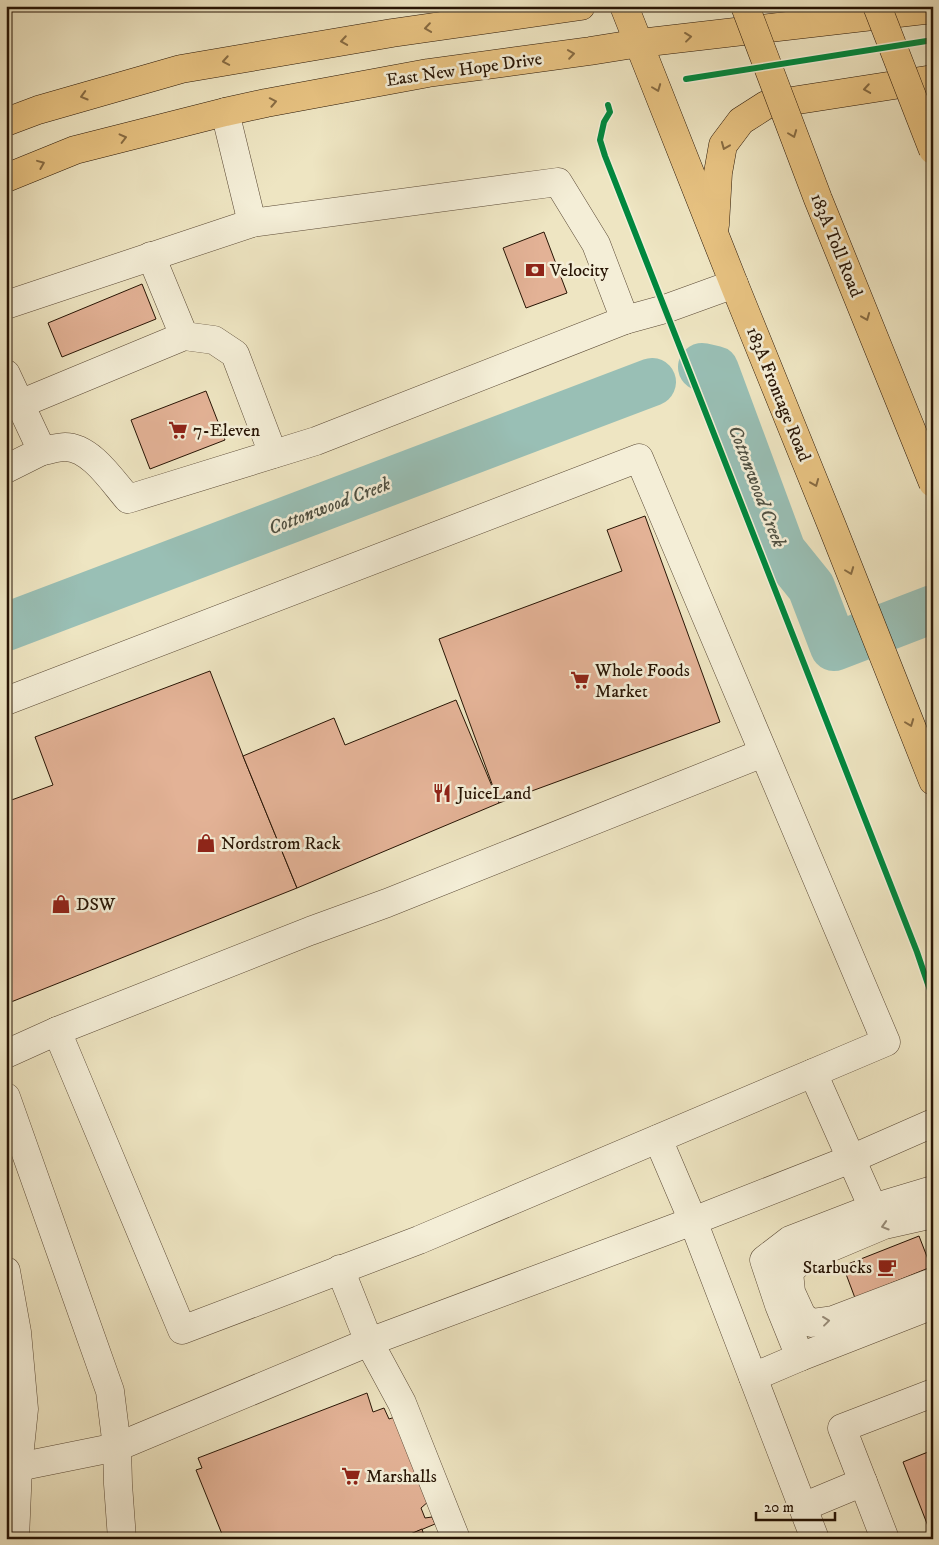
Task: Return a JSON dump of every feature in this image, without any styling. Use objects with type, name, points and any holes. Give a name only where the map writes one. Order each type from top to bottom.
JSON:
[{"type":"main road","points":[[462,23],[489,6]]},
{"type":"main road","points":[[6,122],[38,110],[181,69],[392,33],[581,6]]},
{"type":"main road","name":"183A Frontage Road","points":[[624,6],[933,782]]},
{"type":"main road","name":"183A Toll Road","points":[[745,6],[818,199],[933,483]]},
{"type":"main road","points":[[876,6],[933,150]]},
{"type":"main road","name":"East New Hope Drive","points":[[6,178],[76,150],[225,112],[428,73],[640,43],[933,9]]},
{"type":"main road","points":[[714,233],[718,173],[723,144],[741,121],[766,105],[933,78]]},
{"type":"lane","points":[[225,112],[252,223]]},
{"type":"lane","points":[[6,305],[252,223],[558,182],[596,244],[625,320]]},
{"type":"lane","points":[[152,256],[184,336]]},
{"type":"lane","points":[[6,469],[42,451],[66,446],[81,451],[94,460],[128,499],[316,441],[625,320],[665,310],[734,284]]},
{"type":"lane","points":[[20,404],[184,336],[214,340],[235,354],[273,454]]},
{"type":"lane","points":[[6,374],[42,451]]},
{"type":"lane","points":[[6,701],[639,458],[886,1042],[419,1240],[182,1330],[57,1031]]},
{"type":"lane","points":[[6,1054],[57,1031],[764,754]]},
{"type":"lane","points":[[813,1073],[873,1208]]},
{"type":"lane","points":[[6,1097],[110,1391],[117,1447],[122,1539]]},
{"type":"lane","points":[[12,1467],[117,1447],[370,1342],[693,1221],[851,1159],[933,1123]]},
{"type":"lane","points":[[658,1138],[693,1221],[815,1539]]},
{"type":"lane","points":[[800,1357],[779,1305],[764,1260],[790,1240],[873,1208],[933,1190]]},
{"type":"lane","points":[[933,1214],[884,1225],[801,1260],[790,1272],[791,1292],[802,1316],[811,1322],[833,1320],[933,1282]]},
{"type":"lane","points":[[340,1269],[370,1342],[402,1403],[456,1539]]},
{"type":"lane","points":[[6,1272],[17,1332],[24,1408],[12,1467],[15,1539]]},
{"type":"lane","points":[[753,1376],[933,1305]]},
{"type":"lane","points":[[885,1539],[842,1428],[933,1392]]},
{"type":"lane","points":[[803,1507],[863,1482]]},
{"type":"building","name":"Velocity","points":[[544,232],[567,293],[526,308],[503,248]]},
{"type":"building","points":[[142,284],[156,319],[62,357],[48,323]]},
{"type":"building","name":"7-Eleven","points":[[206,391],[225,440],[150,469],[131,420]]},
{"type":"building","name":"Whole Foods Market","points":[[645,516],[720,722],[499,803],[439,639],[622,571],[607,530]]},
{"type":"building","points":[[210,671],[297,888],[6,1004],[6,802],[53,785],[35,737]]},
{"type":"building","points":[[456,700],[499,803],[297,888],[243,756],[334,718],[345,745]]},
{"type":"building","name":"Starbucks","points":[[919,1236],[931,1267],[855,1298],[843,1266]]},
{"type":"building","points":[[367,1393],[373,1412],[384,1408],[389,1419],[398,1416],[429,1501],[421,1508],[425,1518],[432,1517],[435,1524],[399,1539],[224,1539],[196,1470],[202,1468],[198,1458]]},
{"type":"building","points":[[933,1450],[933,1539],[903,1462]]},
{"type":"building","points":[[422,1529],[425,1539],[399,1539]]},
{"type":"waterway","name":"Cottonwood Creek","points":[[702,367],[715,370],[782,551],[811,587],[834,647],[933,609]]},
{"type":"waterway","name":"Cottonwood Creek","points":[[6,627],[652,382]]},
{"type":"cycle path","points":[[686,79],[933,40]]},
{"type":"cycle path","points":[[608,105],[610,112],[604,122],[600,140],[605,156],[917,952],[933,999]]},
{"type":"place","name":"Velocity","points":[[535,270]]},
{"type":"place","name":"7-Eleven","points":[[178,430]]},
{"type":"place","name":"Whole Foods Market","points":[[580,680]]},
{"type":"place","name":"JuiceLand","points":[[442,793]]},
{"type":"place","name":"Nordstrom Rack","points":[[206,843]]},
{"type":"place","name":"DSW","points":[[61,904]]},
{"type":"place","name":"Starbucks","points":[[887,1267]]},
{"type":"place","name":"Marshalls","points":[[351,1476]]}]
